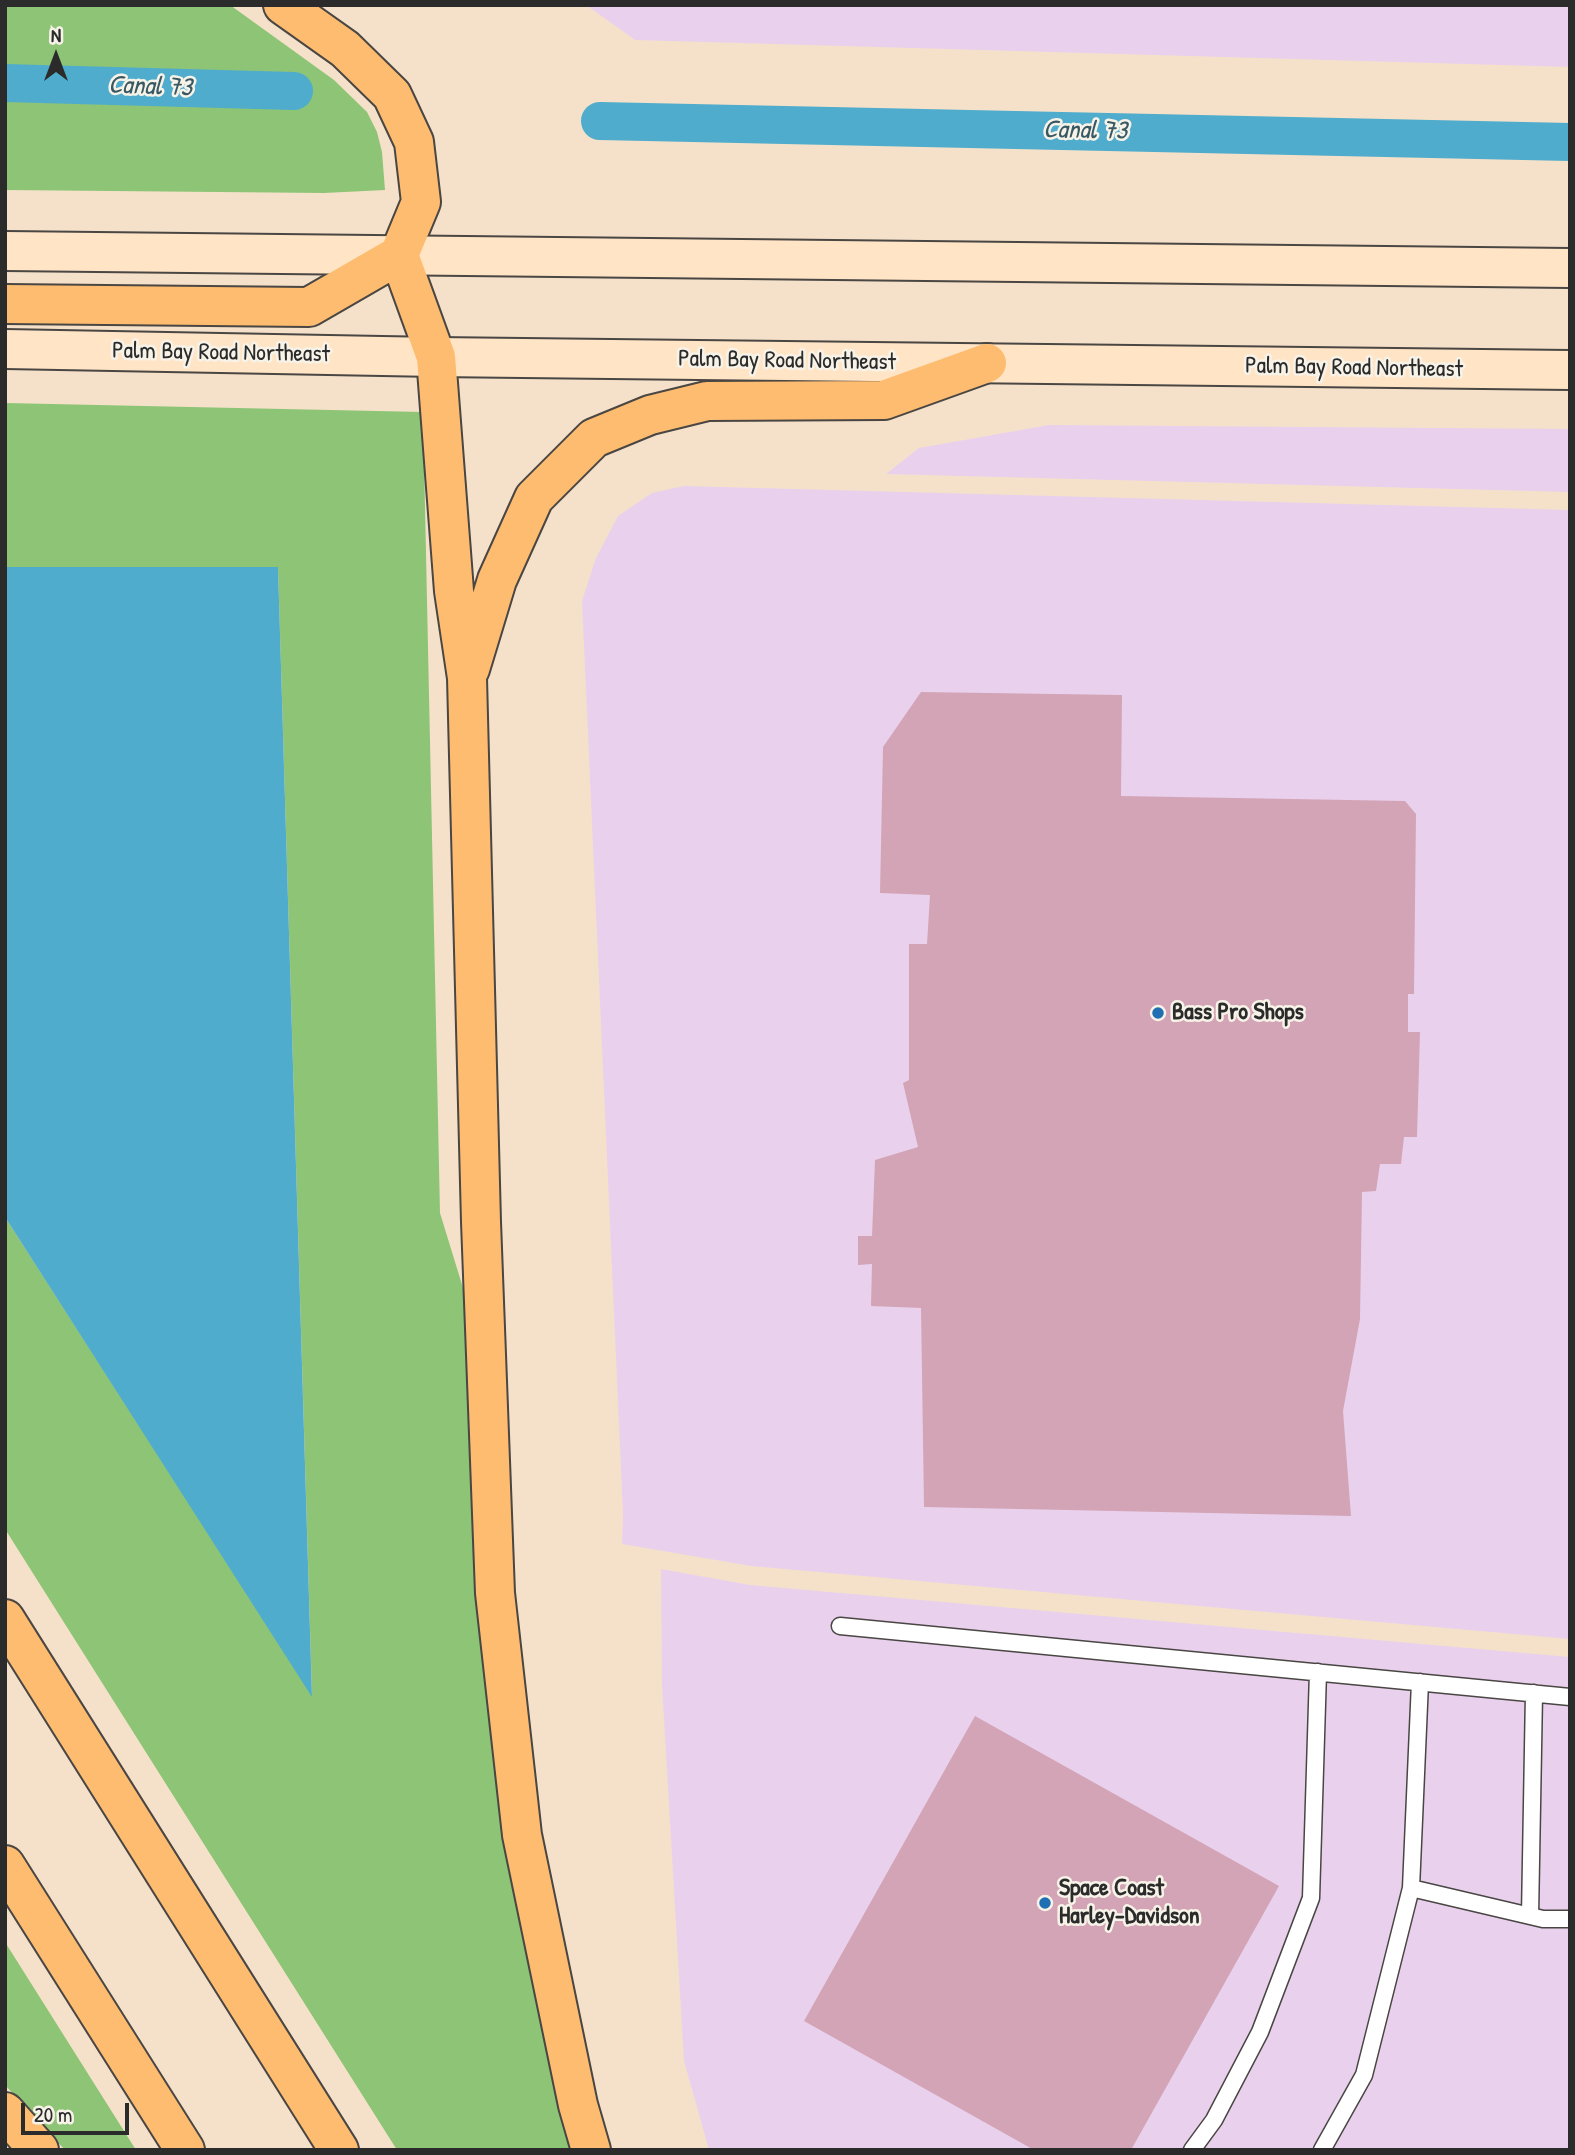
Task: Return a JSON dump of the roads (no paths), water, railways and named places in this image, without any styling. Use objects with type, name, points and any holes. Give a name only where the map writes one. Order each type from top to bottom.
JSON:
[{"type":"highway","points":[[5,304],[309,307],[399,255],[421,202],[414,142],[392,95],[345,49],[283,5]]},
{"type":"highway","points":[[399,255],[436,357],[454,591],[467,678],[480,1194],[495,1593],[522,1835],[578,2105],[590,2150]]},
{"type":"highway","points":[[467,678],[497,580],[534,498],[594,438],[650,415],[707,401],[884,400],[987,363]]},
{"type":"highway","points":[[5,1619],[339,2150]]},
{"type":"highway","points":[[5,1865],[185,2150]]},
{"type":"highway","points":[[5,2112],[39,2150]]},
{"type":"main road","points":[[5,251],[1570,268]]},
{"type":"main road","name":"Palm Bay Road Northeast","points":[[5,349],[436,357],[1570,370]]},
{"type":"lane","points":[[840,1626],[1570,1697]]},
{"type":"lane","points":[[1192,2150],[1214,2120],[1260,2032],[1311,1898],[1318,1672]]},
{"type":"lane","points":[[1322,2150],[1364,2075],[1411,1888],[1420,1682]]},
{"type":"lane","points":[[1531,1916],[1534,1693]]},
{"type":"lane","points":[[1411,1888],[1543,1919],[1570,1919]]},
{"type":"water","points":[[5,567],[278,567],[312,1697],[5,1217]]},
{"type":"waterway","name":"Canal 73","points":[[5,83],[294,91]]},
{"type":"waterway","name":"Canal 73","points":[[600,121],[1570,142]]},
{"type":"place","name":"Bass Pro Shops","points":[[1158,1013]]},
{"type":"place","name":"Space Coast Harley-Davidson","points":[[1045,1903]]}]
